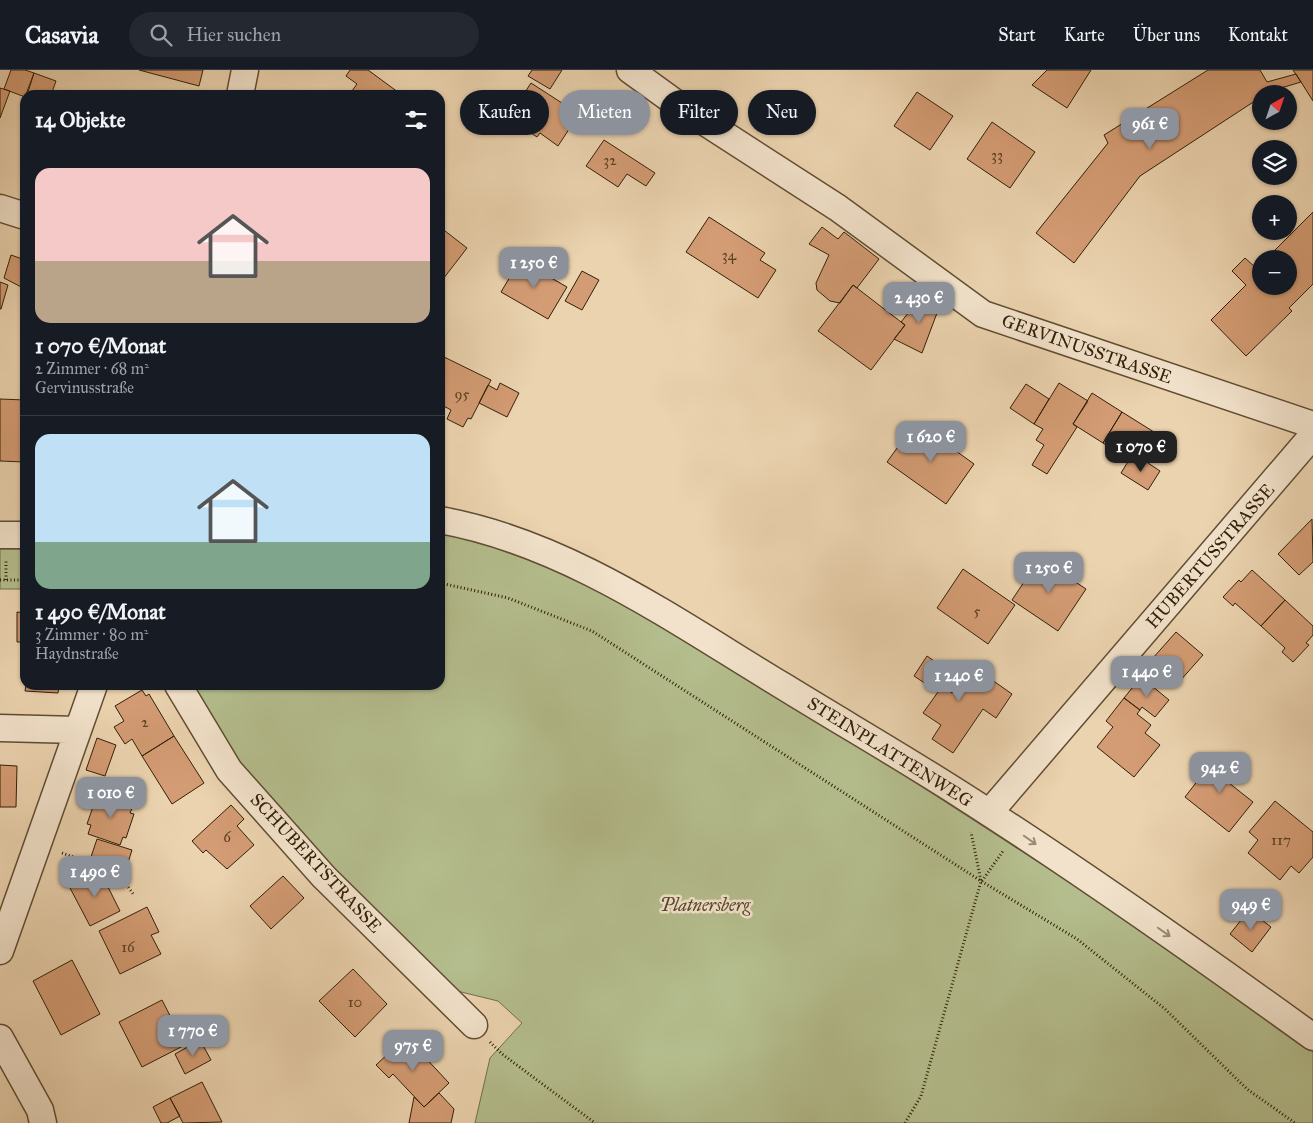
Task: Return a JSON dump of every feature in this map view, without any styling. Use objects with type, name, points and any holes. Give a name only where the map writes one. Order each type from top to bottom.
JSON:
[{"type":"street","points":[[241,90],[245,70]]},
{"type":"street","name":"GERVINUSSTRASSE","points":[[630,70],[678,104],[838,208],[983,314],[1313,425]]},
{"type":"street","points":[[0,208],[20,214]]},
{"type":"street","name":"HUBERTUSSTRASSE","points":[[989,813],[1313,435]]},
{"type":"street","name":"STEINPLATTENWEG","points":[[445,521],[476,527],[544,549],[607,582],[963,796],[1018,832],[1313,1037]]},
{"type":"street","points":[[0,535],[20,535]]},
{"type":"street","points":[[0,951],[92,690]]},
{"type":"street","name":"SCHUBERTSTRASSE","points":[[181,690],[229,770],[324,878],[474,1025]]},
{"type":"street","points":[[0,728],[78,730]]},
{"type":"street","points":[[0,1038],[40,1110],[43,1123]]},
{"type":"path","points":[[0,580],[20,580]]},
{"type":"path","points":[[445,584],[508,598],[592,631],[981,881],[1077,939],[1165,1009],[1247,1090],[1295,1123]]},
{"type":"path","points":[[963,796],[981,881]]},
{"type":"path","points":[[905,1123],[921,1096],[981,881],[1018,832]]},
{"type":"path","points":[[88,863],[118,873],[134,895]]},
{"type":"path","points":[[474,1025],[502,1054],[595,1123]]},
{"type":"green space","name":"Platnersberg","points":[[445,530],[555,564],[697,644],[842,735],[1123,917],[1313,1050],[1313,1123],[475,1123],[490,1058],[522,1023],[498,1001],[453,990],[294,829],[238,765],[193,690],[445,690]]},
{"type":"green space","points":[[0,549],[20,549],[20,589],[0,589]]},
{"type":"building","points":[[11,70],[25,70],[34,73],[28,90],[20,90],[20,95],[4,89]]},
{"type":"building","points":[[139,70],[203,70],[199,86]]},
{"type":"building","points":[[350,70],[368,70],[395,90],[353,90],[357,84],[346,76]]},
{"type":"building","points":[[532,70],[562,70],[550,89],[528,76]]},
{"type":"building","points":[[1047,70],[1091,70],[1067,108],[1032,85]]},
{"type":"building","points":[[1208,70],[1260,70],[1267,82],[1296,74],[1301,82],[1291,85],[1252,85],[1252,103],[1140,176],[1074,263],[1036,233],[1108,143],[1104,135]]},
{"type":"building","points":[[1293,70],[1313,70],[1313,101],[1301,82]]},
{"type":"building","points":[[34,73],[56,81],[53,90],[29,90]]},
{"type":"building","points":[[531,83],[542,90],[526,90]]},
{"type":"building","points":[[0,88],[10,91],[0,118]]},
{"type":"building","points":[[917,92],[953,116],[930,150],[894,126]]},
{"type":"building","points":[[549,95],[559,101],[559,135],[565,135],[558,146],[543,135],[549,135]]},
{"type":"building","points":[[992,122],[1035,152],[1010,188],[967,159]]},
{"type":"building","points":[[604,140],[655,173],[646,186],[627,174],[618,187],[586,166]]},
{"type":"building","points":[[1313,212],[1313,284],[1289,308],[1292,311],[1246,356],[1211,320],[1246,285],[1232,271],[1245,258],[1252,264],[1252,295],[1297,295],[1297,250],[1275,250],[1285,240],[1297,240],[1297,228]]},
{"type":"building","points":[[709,217],[765,253],[760,260],[776,270],[758,298],[686,252]]},
{"type":"building","points":[[822,227],[838,239],[844,232],[879,259],[857,288],[853,285],[840,303],[830,301],[817,290],[816,283],[829,255],[809,244]]},
{"type":"building","points":[[445,231],[467,248],[445,277]]},
{"type":"building","points":[[11,255],[20,258],[20,286],[4,278]]},
{"type":"building","points":[[520,260],[567,287],[548,319],[501,292]]},
{"type":"building","points":[[582,271],[599,280],[582,310],[565,301]]},
{"type":"building","points":[[0,282],[8,285],[1,309],[0,309]]},
{"type":"building","points":[[853,285],[905,325],[871,370],[818,331]]},
{"type":"building","points":[[924,293],[940,305],[922,353],[894,339],[905,325],[901,322]]},
{"type":"building","points":[[445,357],[491,380],[471,419],[468,418],[463,427],[447,419],[451,410],[445,407]]},
{"type":"building","points":[[500,383],[519,393],[507,417],[479,403],[488,385],[497,390]]},
{"type":"building","points":[[1059,383],[1088,401],[1073,424],[1077,427],[1047,474],[1032,465],[1044,445],[1036,440],[1043,429],[1034,424]]},
{"type":"building","points":[[1026,384],[1049,399],[1034,424],[1010,408]]},
{"type":"building","points":[[1092,393],[1122,412],[1103,443],[1073,424]]},
{"type":"building","points":[[0,399],[20,400],[20,462],[0,461]]},
{"type":"building","points":[[1122,412],[1154,432],[1135,463],[1103,443]]},
{"type":"building","points":[[916,422],[974,464],[946,504],[887,462]]},
{"type":"building","points":[[1139,457],[1160,471],[1148,490],[1121,473],[1129,460],[1135,463]]},
{"type":"building","points":[[1312,519],[1313,562],[1299,575],[1278,554]]},
{"type":"building","points":[[1040,558],[1086,589],[1058,631],[1012,600]]},
{"type":"building","points":[[963,569],[1015,605],[988,644],[937,608]]},
{"type":"building","points":[[1252,570],[1285,600],[1261,626],[1235,603],[1233,606],[1223,597],[1239,580],[1241,582]]},
{"type":"building","points":[[1285,600],[1313,626],[1313,635],[1306,643],[1309,645],[1293,662],[1282,652],[1285,648],[1261,626]]},
{"type":"building","points":[[17,612],[20,612],[20,642],[17,642]]},
{"type":"building","points":[[1176,632],[1203,655],[1179,682],[1153,658]]},
{"type":"building","points":[[927,656],[951,673],[942,686],[952,693],[961,680],[965,683],[975,668],[1012,694],[996,718],[983,709],[953,753],[932,739],[941,725],[923,713],[938,692],[914,676]]},
{"type":"building","points":[[1141,677],[1169,700],[1155,717],[1142,707],[1140,710],[1124,698]]},
{"type":"building","points":[[25,690],[58,690],[58,693]]},
{"type":"building","points":[[142,690],[146,696],[149,694],[174,736],[142,756],[132,739],[125,744],[114,727],[124,721],[115,706]]},
{"type":"building","points":[[1124,698],[1140,710],[1137,714],[1151,725],[1145,733],[1160,745],[1134,777],[1097,747],[1113,727],[1106,721]]},
{"type":"building","points":[[174,736],[204,783],[172,804],[142,756]]},
{"type":"building","points":[[97,738],[116,745],[105,776],[86,770]]},
{"type":"building","points":[[1219,753],[1240,769],[1229,783],[1253,802],[1229,832],[1185,797]]},
{"type":"building","points":[[0,765],[17,766],[16,807],[0,807]]},
{"type":"building","points":[[107,778],[126,784],[121,799],[102,793]]},
{"type":"building","points":[[105,794],[134,804],[130,813],[134,814],[126,838],[123,837],[120,845],[88,834],[91,825],[87,824],[95,801],[102,803]]},
{"type":"building","points":[[1275,801],[1313,832],[1313,857],[1299,873],[1291,866],[1280,880],[1248,853],[1258,840],[1249,832]]},
{"type":"building","points":[[231,805],[244,819],[237,826],[254,845],[227,869],[206,850],[203,853],[192,841]]},
{"type":"building","points":[[97,839],[132,850],[125,872],[90,860]]},
{"type":"building","points":[[100,871],[120,911],[90,926],[69,886]]},
{"type":"building","points":[[283,876],[304,898],[271,929],[250,906]]},
{"type":"building","points":[[147,907],[159,932],[151,935],[161,954],[120,974],[99,931]]},
{"type":"building","points":[[1249,910],[1271,927],[1252,952],[1230,934]]},
{"type":"building","points":[[72,960],[100,1014],[61,1035],[33,981]]},
{"type":"building","points":[[353,969],[387,1004],[355,1037],[319,1001]]},
{"type":"building","points":[[162,1000],[185,1045],[142,1067],[119,1022]]},
{"type":"building","points":[[406,1037],[449,1083],[424,1107],[393,1074],[389,1078],[376,1065]]},
{"type":"building","points":[[200,1040],[211,1060],[185,1074],[175,1054]]},
{"type":"building","points":[[202,1082],[222,1122],[183,1123],[170,1098]]},
{"type":"building","points":[[439,1093],[454,1109],[451,1123],[409,1123],[414,1097],[424,1107]]},
{"type":"building","points":[[170,1098],[180,1116],[167,1123],[161,1123],[153,1107]]}]
